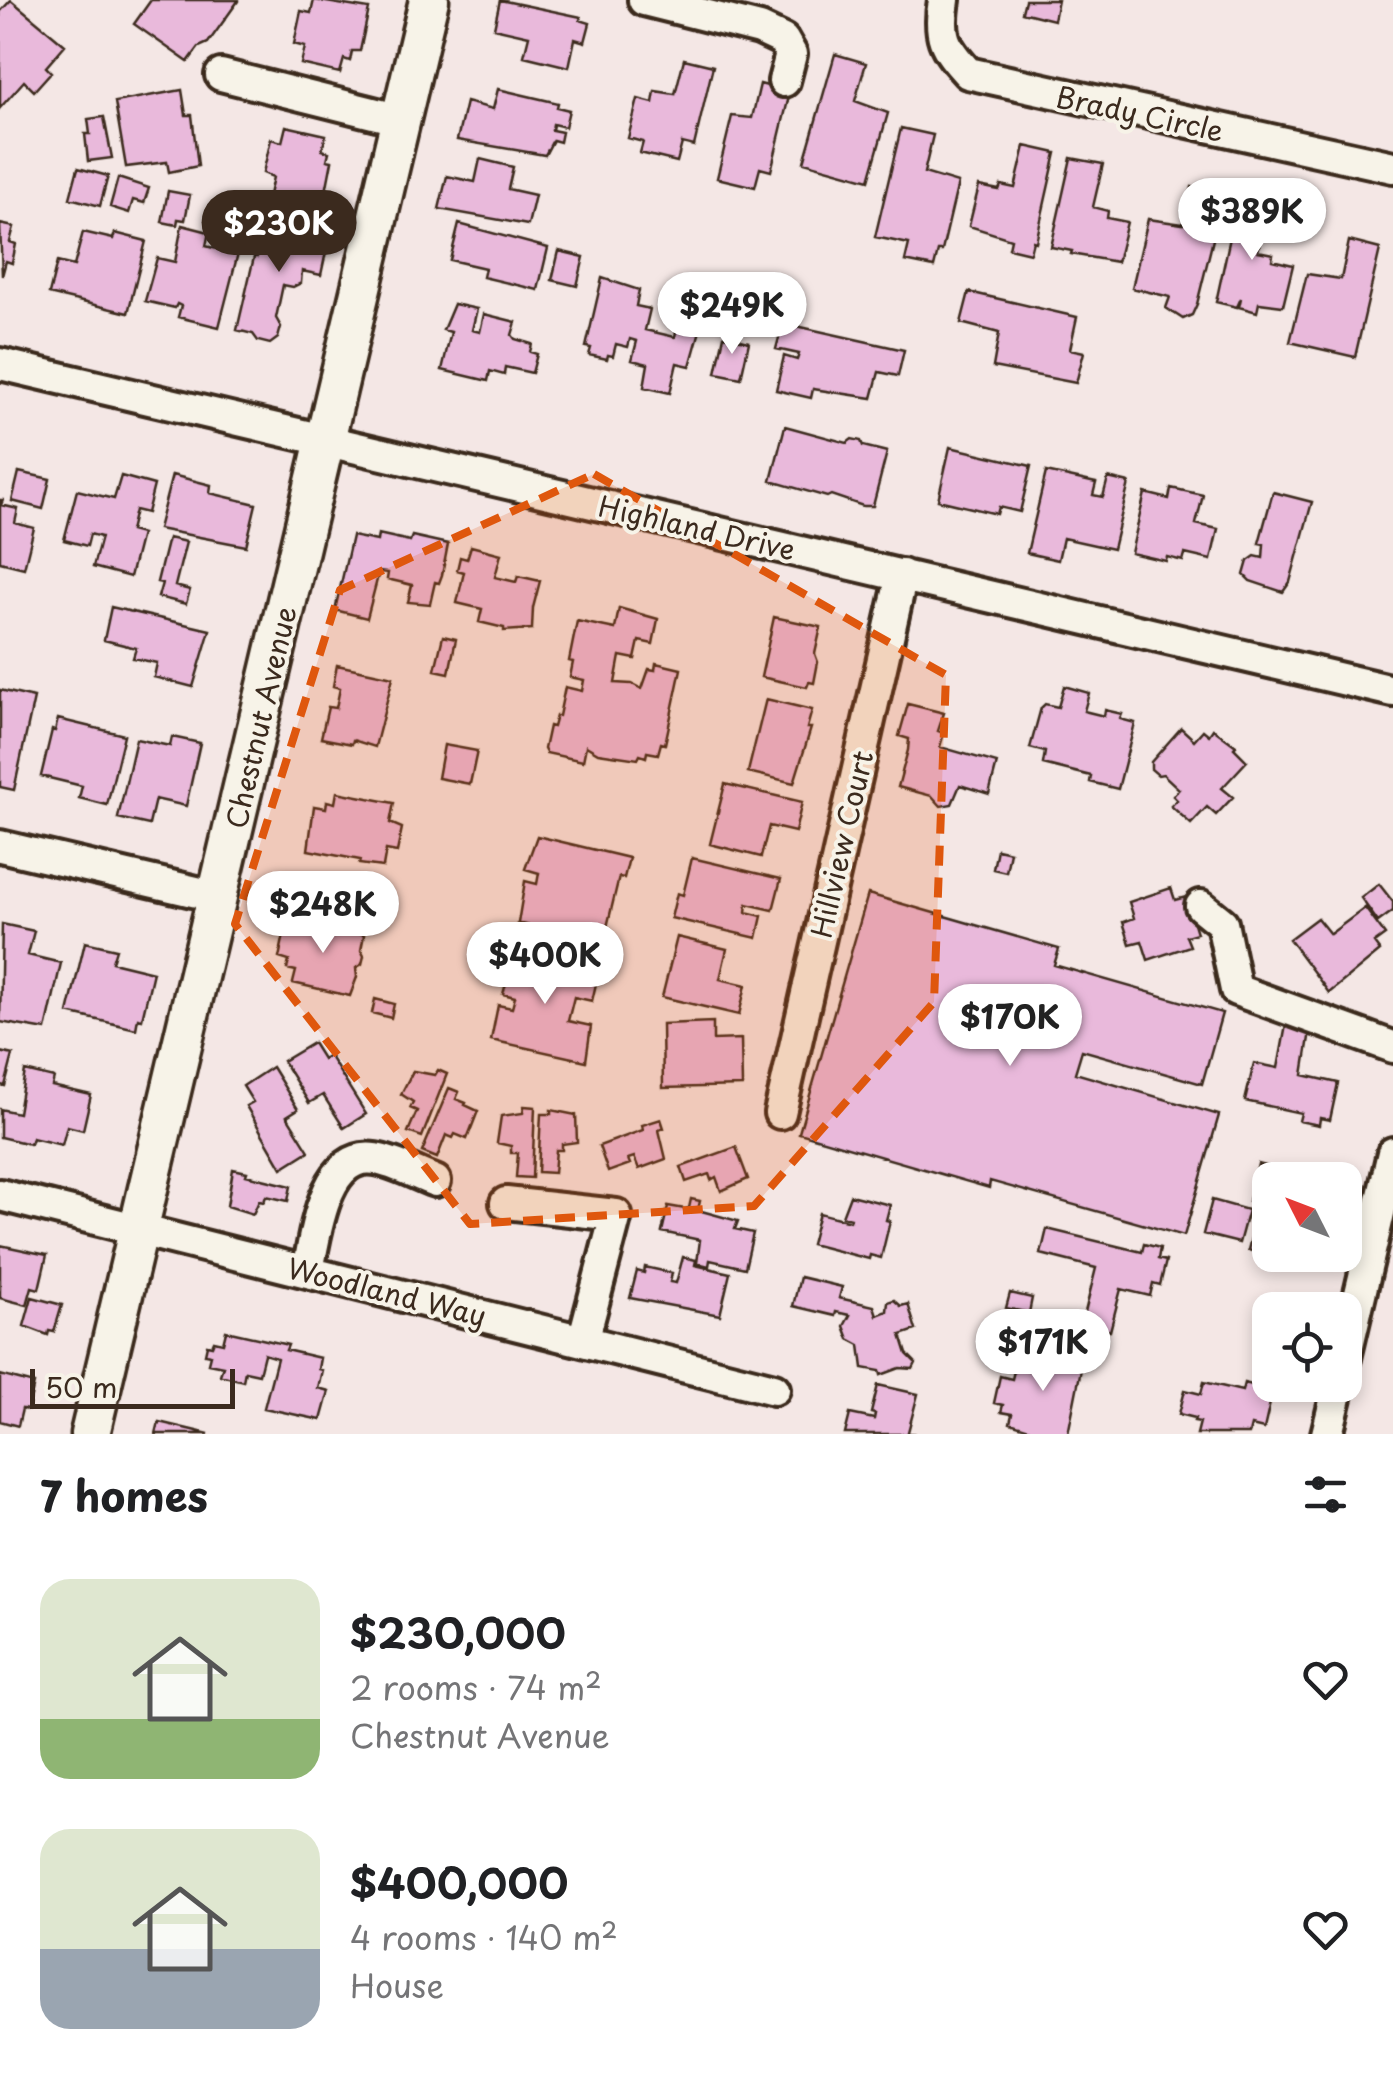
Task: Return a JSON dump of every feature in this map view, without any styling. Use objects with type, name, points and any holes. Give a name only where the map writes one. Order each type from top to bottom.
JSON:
[{"type":"main road","name":"Chestnut Avenue","points":[[90,1434],[429,0]]},
{"type":"street","points":[[644,0],[760,29],[783,40],[790,54],[784,81]]},
{"type":"street","name":"Brady Circle","points":[[944,0],[944,47],[968,73],[1393,167]]},
{"type":"street","points":[[221,75],[401,120]]},
{"type":"street","name":"Highland Drive","points":[[0,364],[1393,691]]},
{"type":"street","name":"Hillview Court","points":[[780,1113],[902,575]]},
{"type":"street","points":[[0,846],[218,897]]},
{"type":"street","points":[[1201,906],[1222,923],[1236,990],[1393,1046]]},
{"type":"street","points":[[1362,1296],[1386,1209],[1393,1153]]},
{"type":"street","points":[[308,1271],[322,1203],[342,1168],[372,1158],[435,1181]]},
{"type":"street","name":"Woodland Way","points":[[0,1195],[774,1389]]},
{"type":"street","points":[[506,1203],[616,1215],[583,1340]]},
{"type":"street","points":[[1327,1434],[1335,1402]]},
{"type":"highlighted area","points":[[594,474],[946,675],[934,1002],[754,1206],[470,1224],[235,924],[340,590]]},
{"type":"building","points":[[11,0],[65,45],[46,67],[51,72],[34,91],[24,81],[0,108],[0,12]]},
{"type":"building","points":[[151,0],[238,1],[208,43],[199,47],[188,62],[134,24]]},
{"type":"building","points":[[314,0],[369,9],[360,51],[352,51],[350,61],[344,59],[340,73],[301,64],[305,47],[294,44],[301,11],[311,13]]},
{"type":"building","points":[[500,0],[581,17],[580,20],[590,23],[585,42],[575,39],[569,67],[524,56],[529,36],[494,28]]},
{"type":"building","points":[[1025,0],[1058,0],[1054,20],[1022,12]]},
{"type":"building","points":[[835,54],[866,63],[855,101],[888,113],[869,180],[804,162]]},
{"type":"building","points":[[684,59],[713,66],[694,146],[682,143],[677,162],[640,153],[643,142],[628,138],[638,99],[653,103],[655,91],[675,94]]},
{"type":"building","points":[[760,84],[790,92],[771,171],[760,168],[755,187],[717,178],[732,116],[752,118]]},
{"type":"building","points":[[498,89],[558,103],[557,107],[569,110],[565,127],[553,124],[552,130],[562,132],[560,142],[553,140],[545,155],[457,140],[466,102],[493,109]]},
{"type":"building","points":[[182,90],[186,115],[192,115],[198,166],[169,172],[167,162],[126,167],[115,102]]},
{"type":"building","points":[[104,117],[112,158],[88,161],[88,119]]},
{"type":"building","points":[[286,126],[326,135],[322,150],[329,152],[327,160],[332,161],[323,207],[269,195],[273,177],[263,173],[271,139],[282,142]]},
{"type":"building","points":[[901,128],[933,135],[924,173],[958,183],[942,251],[938,251],[934,267],[905,261],[909,244],[875,237]]},
{"type":"building","points":[[1025,146],[1056,153],[1036,242],[1033,241],[1030,253],[1009,248],[1011,239],[969,226],[979,186],[1015,188]]},
{"type":"building","points":[[1071,158],[1103,164],[1093,207],[1108,211],[1107,218],[1127,222],[1117,262],[1051,247]]},
{"type":"building","points":[[480,159],[513,167],[508,189],[535,195],[528,225],[439,209],[447,176],[475,182]]},
{"type":"building","points":[[78,168],[108,176],[100,206],[70,198]]},
{"type":"building","points":[[118,178],[149,188],[144,203],[133,200],[129,213],[110,207]]},
{"type":"building","points":[[1192,187],[1224,195],[1197,304],[1192,315],[1183,319],[1166,308],[1170,297],[1132,288],[1148,219],[1183,224]]},
{"type":"building","points":[[168,191],[190,195],[185,220],[178,219],[177,225],[162,222]]},
{"type":"building","points":[[1239,196],[1269,203],[1258,251],[1273,254],[1272,260],[1293,265],[1283,306],[1259,303],[1257,312],[1239,307],[1241,298],[1237,307],[1216,302]]},
{"type":"building","points":[[299,223],[327,229],[325,238],[329,238],[321,275],[302,271],[301,283],[293,287],[283,285],[276,318],[281,327],[278,338],[270,344],[258,341],[253,334],[237,330],[254,257],[265,226],[297,230]]},
{"type":"building","points":[[0,224],[14,227],[10,242],[16,244],[12,263],[6,261],[2,276]]},
{"type":"building","points":[[459,224],[548,248],[538,290],[483,277],[485,268],[450,260]]},
{"type":"building","points":[[182,225],[209,232],[206,246],[217,249],[219,242],[237,246],[219,327],[178,317],[181,306],[177,304],[175,308],[145,301],[157,258],[175,262]]},
{"type":"building","points":[[83,232],[113,239],[115,233],[146,241],[128,313],[49,294],[57,262],[74,266]]},
{"type":"building","points":[[1349,241],[1380,249],[1355,357],[1290,342],[1307,274],[1341,279]]},
{"type":"building","points":[[559,251],[584,257],[577,286],[552,280]]},
{"type":"building","points":[[602,278],[639,290],[636,306],[650,309],[645,330],[675,337],[678,321],[701,327],[690,366],[677,363],[670,393],[644,387],[648,364],[632,360],[637,341],[630,339],[628,347],[616,344],[613,356],[608,355],[607,359],[589,355],[591,348],[586,347]]},
{"type":"building","points":[[969,292],[1077,317],[1070,349],[1084,352],[1076,383],[993,367],[999,333],[961,323]]},
{"type":"building","points":[[454,304],[477,309],[472,330],[480,332],[484,314],[516,322],[512,335],[532,344],[530,352],[537,354],[532,373],[505,367],[504,375],[490,371],[488,381],[442,370],[451,332],[443,330]]},
{"type":"building","points":[[783,323],[904,350],[898,376],[879,372],[872,398],[813,389],[811,398],[776,390],[784,356],[797,360],[799,354],[776,349]]},
{"type":"building","points":[[724,336],[749,342],[741,378],[716,373]]},
{"type":"building","points":[[785,426],[847,443],[852,439],[861,441],[863,446],[887,452],[873,506],[771,481]]},
{"type":"building","points":[[950,447],[1031,466],[1020,512],[999,507],[997,514],[938,500]]},
{"type":"building","points":[[19,472],[50,479],[43,509],[12,501]]},
{"type":"building","points":[[1046,472],[1096,483],[1093,495],[1103,497],[1108,478],[1129,483],[1113,549],[1063,538],[1058,560],[1027,553]]},
{"type":"building","points":[[172,475],[211,485],[210,493],[256,504],[246,546],[158,529]]},
{"type":"building","points":[[121,476],[154,485],[147,513],[135,510],[130,531],[141,534],[130,577],[93,567],[101,537],[90,534],[87,546],[64,540],[77,490],[114,499]]},
{"type":"building","points":[[1171,488],[1203,495],[1196,524],[1218,529],[1211,560],[1185,554],[1183,561],[1167,557],[1166,561],[1131,553],[1145,493],[1169,499]]},
{"type":"building","points":[[1273,492],[1312,502],[1290,582],[1283,592],[1250,581],[1244,575],[1248,561],[1255,556],[1263,558],[1264,544],[1259,543]]},
{"type":"building","points":[[0,500],[1,505],[18,509],[15,523],[34,528],[24,568],[0,562]]},
{"type":"building","points":[[378,534],[448,544],[442,575],[439,583],[435,582],[430,604],[408,602],[412,585],[387,579],[388,573],[379,572],[367,618],[335,610],[352,536],[377,541]]},
{"type":"building","points":[[168,538],[186,542],[175,586],[190,590],[186,604],[158,597],[162,583],[157,582]]},
{"type":"building","points":[[471,546],[501,554],[495,577],[516,582],[518,576],[540,581],[532,629],[504,631],[479,622],[482,609],[457,603],[464,572],[457,570],[460,557],[467,559]]},
{"type":"building","points":[[111,607],[210,630],[193,687],[154,677],[157,663],[133,658],[136,648],[104,640]]},
{"type":"building","points":[[619,608],[658,619],[653,644],[639,641],[635,659],[620,656],[615,683],[642,689],[649,669],[655,670],[656,663],[681,669],[665,744],[661,743],[658,754],[647,752],[646,757],[640,755],[638,759],[598,753],[586,746],[583,761],[546,753],[549,726],[553,727],[559,716],[565,687],[582,691],[584,680],[570,677],[577,621],[615,629]]},
{"type":"building","points":[[774,617],[821,627],[814,683],[809,682],[807,687],[761,677]]},
{"type":"building","points":[[443,636],[456,639],[449,673],[435,670]]},
{"type":"building","points":[[337,665],[393,677],[375,747],[353,740],[352,744],[321,738],[328,707],[336,708],[340,688],[333,686]]},
{"type":"building","points":[[1064,686],[1089,693],[1084,711],[1104,716],[1105,710],[1122,714],[1120,719],[1135,723],[1118,789],[1090,782],[1091,776],[1043,764],[1045,752],[1030,748],[1041,708],[1045,704],[1058,707]]},
{"type":"building","points":[[0,690],[34,698],[14,790],[0,787]]},
{"type":"building","points":[[766,699],[812,710],[807,728],[811,728],[794,783],[748,772]]},
{"type":"building","points":[[908,704],[944,713],[938,731],[944,733],[940,747],[997,763],[989,794],[960,785],[952,804],[941,806],[932,796],[898,787],[908,750],[909,739],[899,736]]},
{"type":"building","points":[[58,719],[124,735],[107,805],[79,798],[82,786],[41,776]]},
{"type":"building","points":[[1181,728],[1194,740],[1203,730],[1209,735],[1213,729],[1236,746],[1247,761],[1222,788],[1233,797],[1216,815],[1207,807],[1191,824],[1171,806],[1179,789],[1151,769],[1151,762]]},
{"type":"building","points":[[172,737],[200,743],[186,806],[155,799],[149,825],[118,818],[136,739],[170,746]]},
{"type":"building","points":[[444,745],[477,751],[470,784],[438,778]]},
{"type":"building","points":[[725,784],[802,802],[795,832],[769,826],[761,857],[710,844]]},
{"type":"building","points":[[337,792],[394,803],[390,823],[402,828],[397,852],[386,850],[383,867],[308,850],[314,806],[326,808],[327,801],[335,803]]},
{"type":"building","points":[[537,836],[629,858],[624,878],[619,877],[603,944],[518,923],[525,881],[537,884],[539,873],[525,869]]},
{"type":"building","points":[[997,849],[1010,852],[1006,872],[993,869]]},
{"type":"building","points":[[692,858],[781,879],[773,910],[747,904],[746,912],[762,916],[757,938],[671,918],[677,893],[683,895]]},
{"type":"building","points":[[1379,884],[1393,902],[1393,911],[1378,922],[1361,898]]},
{"type":"building","points":[[1171,888],[1175,900],[1186,897],[1197,933],[1186,936],[1190,946],[1148,960],[1142,941],[1130,944],[1123,922],[1134,918],[1129,902]]},
{"type":"building","points":[[868,894],[1059,949],[1054,965],[1222,1013],[1202,1084],[1082,1050],[1075,1073],[1219,1115],[1184,1236],[990,1181],[989,1188],[799,1133]]},
{"type":"building","points":[[1365,908],[1385,935],[1374,943],[1380,951],[1329,993],[1289,939],[1317,918],[1330,934]]},
{"type":"building","points":[[293,918],[344,931],[345,927],[364,935],[364,956],[356,968],[350,996],[293,983],[296,971],[287,969],[289,961],[279,958],[285,930],[289,931]]},
{"type":"building","points":[[2,924],[34,931],[28,955],[61,963],[46,1030],[0,1022]]},
{"type":"building","points":[[677,937],[727,949],[720,979],[746,985],[739,1015],[662,997]]},
{"type":"building","points":[[85,942],[116,949],[112,962],[153,972],[136,1029],[68,1013]]},
{"type":"building","points":[[515,952],[599,971],[592,1001],[574,997],[568,1021],[591,1026],[586,1061],[491,1040],[498,1005],[512,1008],[515,997],[503,994]]},
{"type":"building","points":[[375,999],[394,1004],[391,1018],[372,1013]]},
{"type":"building","points":[[713,1022],[713,1040],[741,1039],[742,1086],[663,1088],[662,1024]]},
{"type":"building","points":[[1286,1025],[1310,1031],[1303,1075],[1338,1083],[1330,1120],[1320,1118],[1319,1125],[1299,1121],[1301,1113],[1245,1101],[1254,1063],[1278,1068]]},
{"type":"building","points":[[313,1043],[323,1059],[329,1055],[366,1114],[344,1128],[323,1095],[309,1103],[283,1061]]},
{"type":"building","points":[[0,1052],[13,1055],[5,1086],[0,1085]]},
{"type":"building","points":[[272,1067],[298,1109],[287,1116],[309,1151],[282,1168],[246,1106],[253,1102],[243,1086]]},
{"type":"building","points":[[438,1070],[447,1074],[422,1137],[408,1132],[417,1111],[410,1108],[413,1102],[401,1094],[413,1071],[435,1075]]},
{"type":"building","points":[[25,1071],[54,1078],[52,1086],[91,1095],[83,1130],[67,1126],[62,1145],[32,1138],[30,1144],[0,1137],[0,1109],[18,1113]]},
{"type":"building","points":[[449,1088],[459,1092],[456,1099],[478,1111],[467,1139],[446,1135],[437,1158],[422,1152]]},
{"type":"building","points":[[524,1106],[535,1107],[532,1178],[516,1177],[518,1153],[511,1153],[511,1146],[497,1143],[501,1116],[523,1113]]},
{"type":"building","points":[[551,1110],[576,1115],[577,1142],[562,1144],[562,1150],[556,1150],[554,1173],[538,1172],[541,1114],[551,1114]]},
{"type":"building","points":[[661,1119],[664,1128],[659,1130],[666,1159],[639,1169],[634,1157],[628,1159],[630,1164],[608,1172],[599,1146]]},
{"type":"building","points":[[736,1147],[748,1179],[721,1191],[716,1177],[711,1180],[709,1174],[686,1182],[681,1167]]},
{"type":"building","points":[[233,1169],[291,1186],[288,1201],[266,1196],[253,1214],[227,1206]]},
{"type":"building","points":[[850,1195],[890,1205],[881,1258],[870,1255],[869,1259],[811,1244],[819,1213],[850,1221],[851,1218],[842,1216]]},
{"type":"building","points":[[691,1199],[700,1201],[698,1210],[738,1221],[735,1229],[753,1233],[745,1268],[710,1260],[709,1266],[697,1263],[700,1240],[662,1232],[668,1206],[689,1208]]},
{"type":"building","points":[[1212,1200],[1248,1210],[1239,1243],[1203,1234]]},
{"type":"building","points":[[1047,1229],[1142,1252],[1144,1244],[1160,1248],[1158,1259],[1166,1261],[1160,1285],[1153,1283],[1150,1296],[1121,1289],[1110,1331],[1082,1324],[1096,1268],[1041,1254]]},
{"type":"building","points":[[0,1245],[47,1255],[39,1289],[32,1287],[27,1305],[0,1298]]},
{"type":"building","points":[[683,1257],[696,1260],[695,1265],[730,1273],[720,1315],[630,1298],[637,1271],[644,1273],[645,1267],[672,1273],[670,1282],[676,1283]]},
{"type":"building","points":[[800,1277],[842,1287],[839,1298],[874,1306],[877,1315],[887,1311],[888,1302],[908,1304],[916,1330],[901,1335],[907,1354],[916,1363],[913,1369],[900,1368],[881,1375],[880,1371],[863,1368],[860,1345],[849,1339],[844,1326],[850,1315],[836,1312],[835,1316],[793,1306]]},
{"type":"building","points":[[1010,1293],[1032,1298],[1029,1313],[1006,1308]]},
{"type":"building","points":[[32,1297],[62,1305],[54,1332],[49,1331],[48,1335],[24,1326]]},
{"type":"building","points":[[226,1331],[288,1345],[286,1350],[320,1358],[318,1388],[329,1391],[321,1420],[264,1408],[277,1358],[264,1354],[259,1374],[245,1371],[243,1381],[220,1375],[223,1366],[208,1363],[210,1355],[205,1354],[207,1345],[212,1346],[214,1341],[223,1343]]},
{"type":"building","points":[[1050,1346],[1083,1359],[1068,1434],[1045,1434],[1010,1423],[1012,1414],[1001,1412],[1003,1405],[994,1403],[1000,1376],[1012,1379],[1015,1367],[1044,1374]]},
{"type":"building","points":[[0,1375],[34,1384],[28,1410],[22,1409],[18,1426],[0,1421]]},
{"type":"building","points":[[1204,1382],[1242,1391],[1244,1383],[1252,1385],[1252,1402],[1270,1402],[1264,1429],[1251,1426],[1249,1434],[1197,1434],[1200,1422],[1179,1414],[1185,1390],[1201,1394]]},
{"type":"building","points":[[878,1385],[918,1394],[908,1432],[915,1434],[845,1434],[850,1414],[874,1419],[875,1414],[871,1413]]},
{"type":"building","points":[[159,1422],[209,1434],[156,1434]]}]
